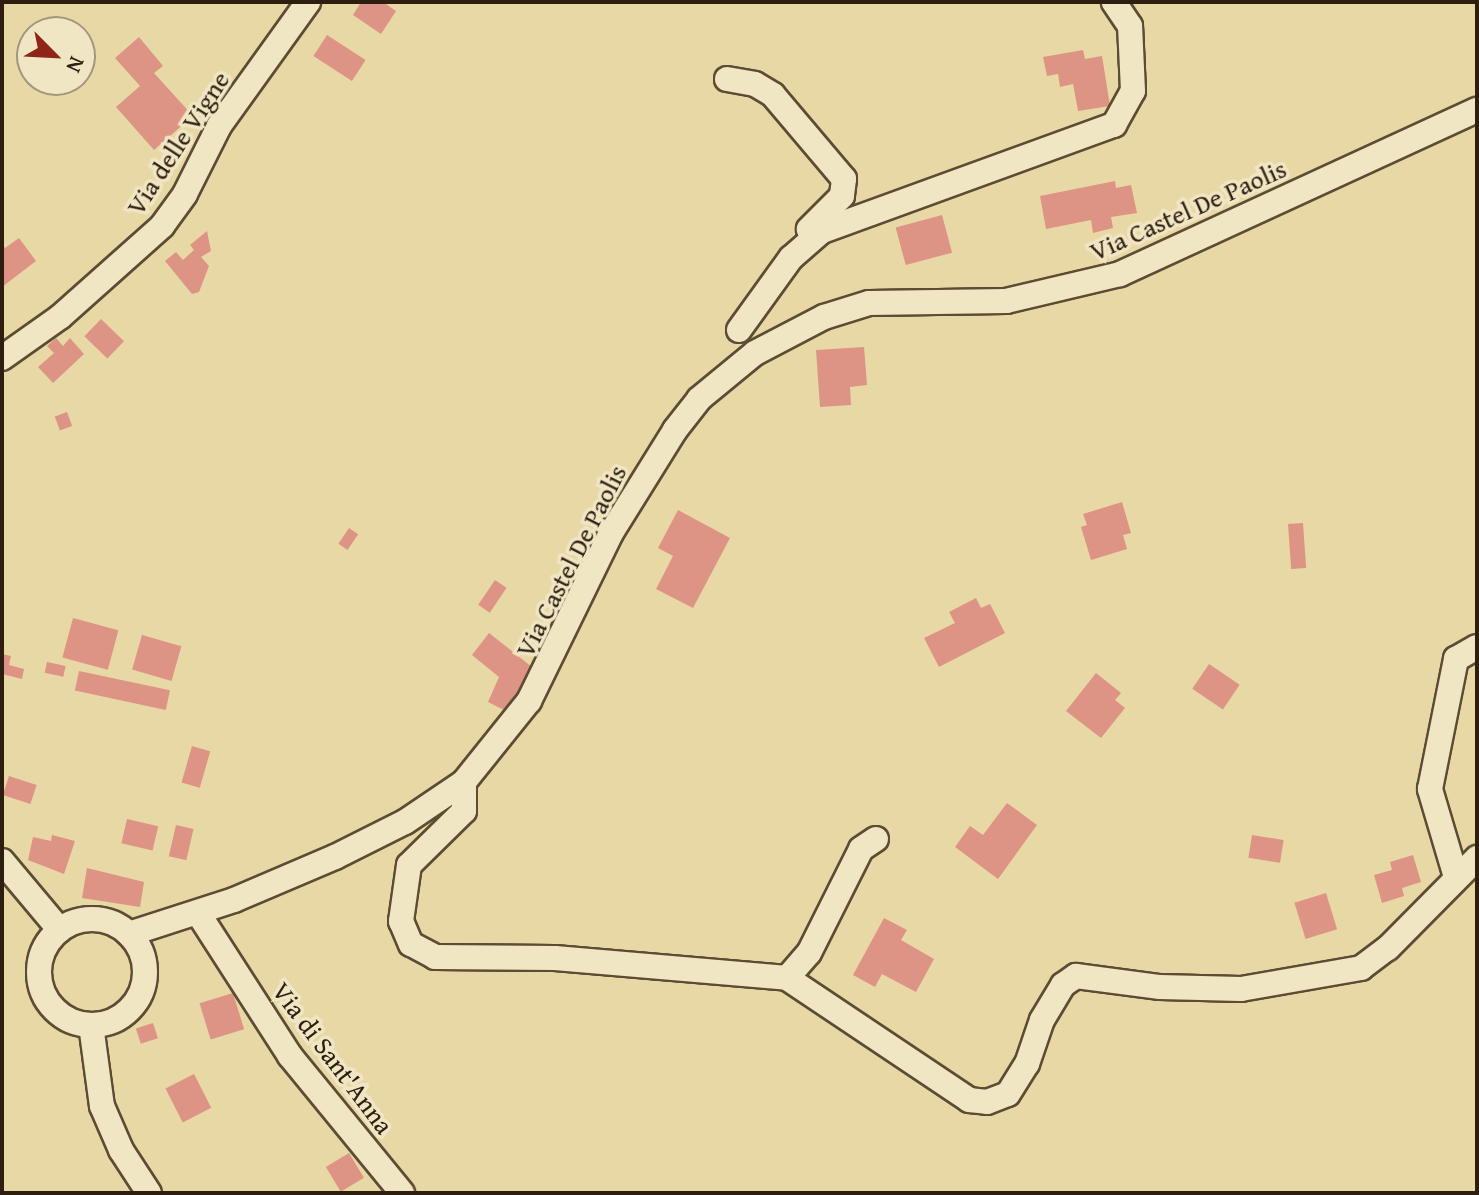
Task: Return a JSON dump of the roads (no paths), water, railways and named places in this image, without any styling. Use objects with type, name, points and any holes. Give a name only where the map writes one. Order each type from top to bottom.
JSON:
[{"type":"street","name":"Via delle Vigne","points":[[2,358],[60,317],[162,226],[185,194],[219,126],[308,2]]},
{"type":"street","points":[[739,330],[791,258],[822,231],[1114,125],[1129,105],[1133,76],[1130,26],[1114,2]]},
{"type":"street","points":[[727,79],[755,84],[773,95],[845,183],[838,203],[769,271],[739,330],[730,371]]},
{"type":"street","name":"Via Castel De Paolis","points":[[129,934],[198,913],[370,841],[464,782],[529,701],[604,546],[650,469],[693,406],[730,371],[802,327],[855,307],[898,300],[968,303],[1041,297],[1120,274],[1477,110]]},
{"type":"street","points":[[1456,877],[1430,789],[1456,659],[1477,647]]},
{"type":"street","points":[[464,782],[464,811],[409,865],[401,921],[411,944],[435,957],[469,961],[555,958],[787,978],[969,1100],[987,1102],[1008,1094],[1027,1064],[1042,1020],[1063,985],[1076,976],[1160,987],[1241,989],[1361,968],[1388,948],[1477,858]]},
{"type":"street","points":[[787,978],[809,953],[861,849],[876,839]]},
{"type":"street","points":[[2,861],[60,930]]},
{"type":"street","name":"Via di Sant'Anna","points":[[198,913],[290,1056],[402,1193]]},
{"type":"street","points":[[88,919],[117,925],[129,934],[145,966],[137,1000],[125,1014],[91,1025],[61,1015],[42,989],[41,956],[60,930],[88,919]]},
{"type":"street","points":[[91,1025],[102,1106],[121,1150],[149,1193]]}]
